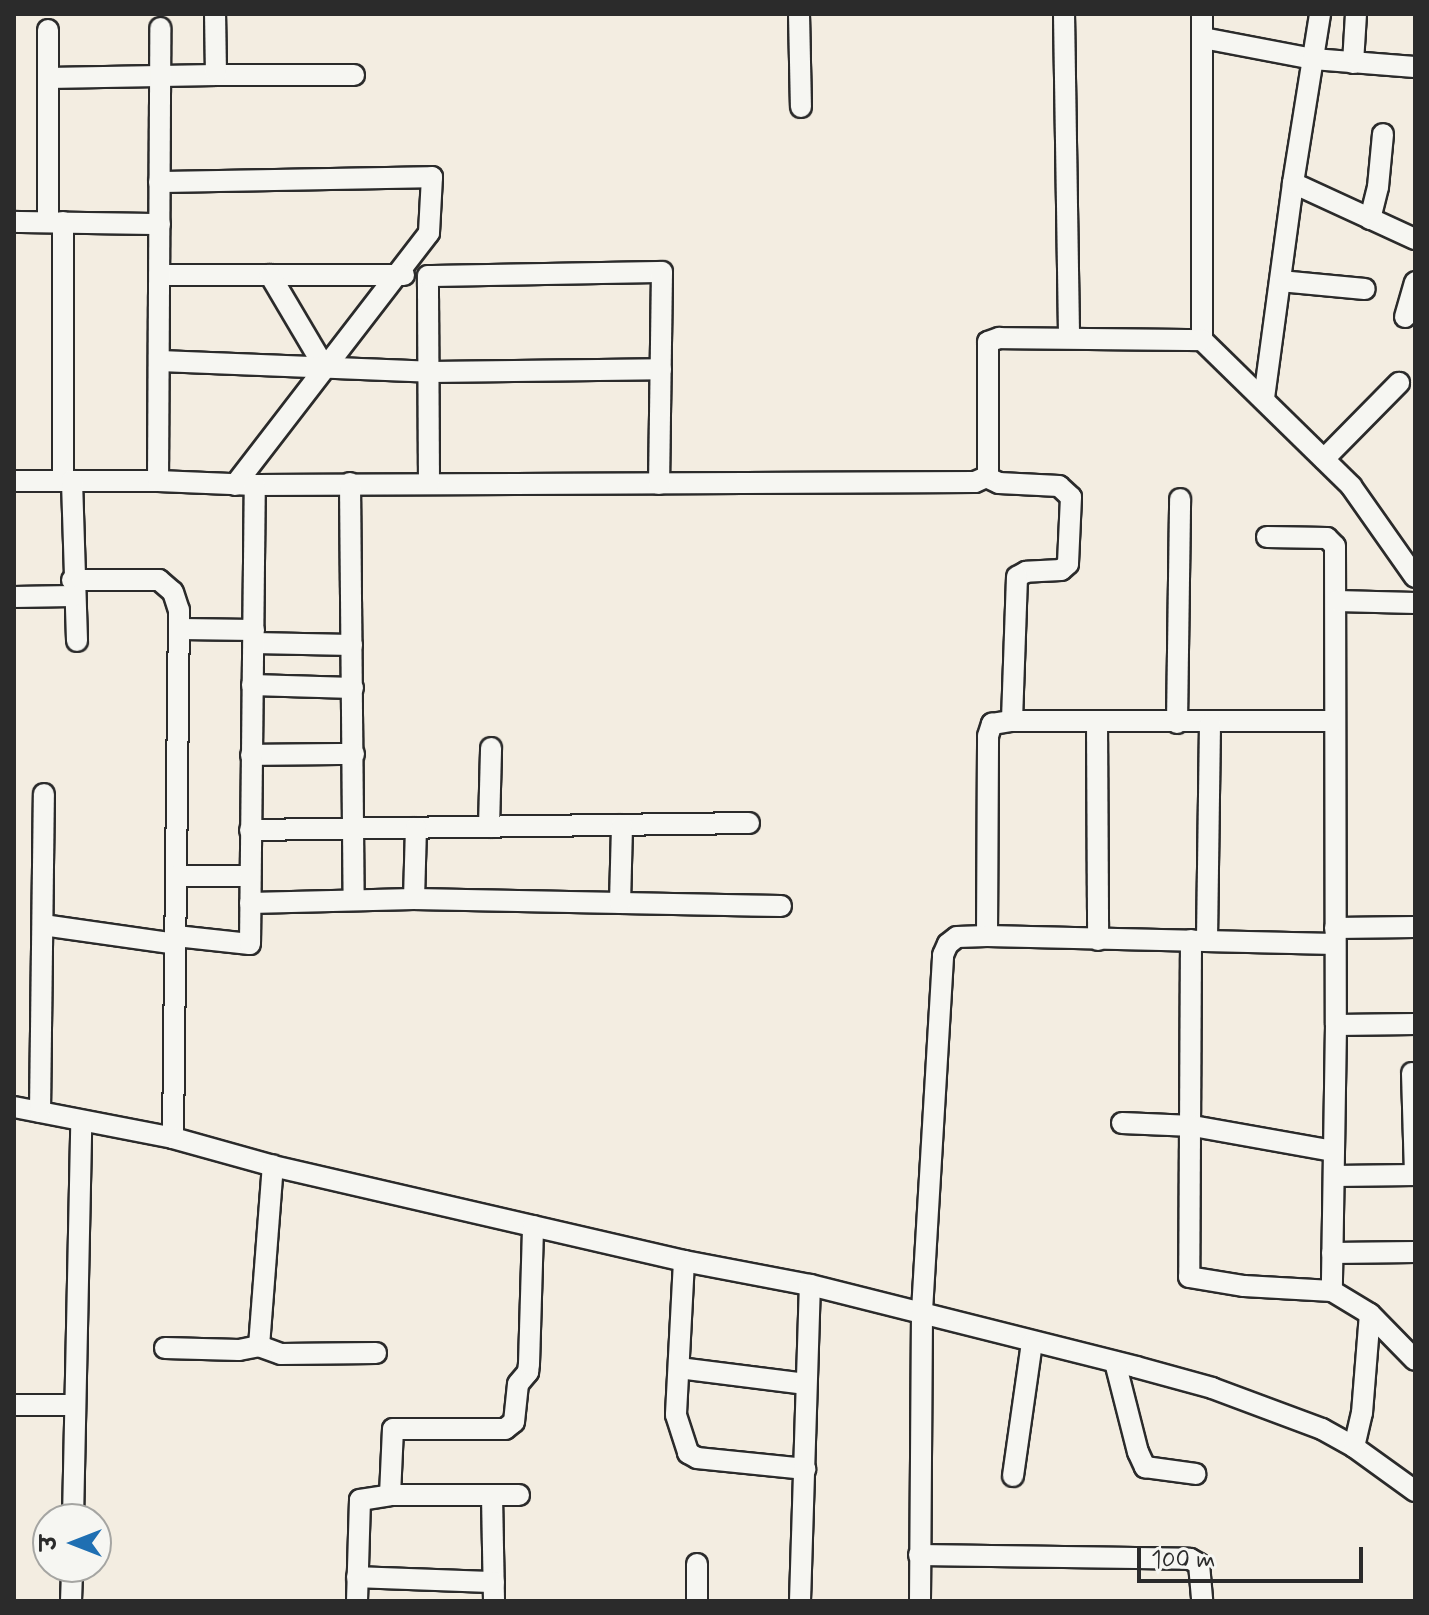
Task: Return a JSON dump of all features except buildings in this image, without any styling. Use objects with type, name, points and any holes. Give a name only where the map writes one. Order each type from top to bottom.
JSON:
[{"type":"street","points":[[215,14],[216,75]]},
{"type":"street","points":[[799,14],[801,107]]},
{"type":"street","points":[[1064,14],[1069,338]]},
{"type":"street","points":[[1202,14],[1202,340]]},
{"type":"street","points":[[1264,398],[1320,14]]},
{"type":"street","points":[[1353,63],[1356,14]]},
{"type":"street","points":[[158,481],[160,28]]},
{"type":"street","points":[[48,30],[77,641]]},
{"type":"street","points":[[1203,38],[1313,59],[1415,67]]},
{"type":"street","points":[[48,78],[354,75]]},
{"type":"street","points":[[1370,219],[1383,134]]},
{"type":"street","points":[[43,925],[176,940],[250,944],[254,636],[245,485],[325,368],[429,233],[432,177],[159,182]]},
{"type":"street","points":[[1293,183],[1415,239]]},
{"type":"street","points":[[14,222],[160,224]]},
{"type":"street","points":[[160,275],[428,276],[662,272],[659,484]]},
{"type":"street","points":[[270,275],[325,368]]},
{"type":"street","points":[[428,276],[429,483]]},
{"type":"street","points":[[1280,281],[1365,289]]},
{"type":"street","points":[[1405,317],[1415,282]]},
{"type":"street","points":[[986,477],[988,342],[999,338],[1202,340],[1264,398],[1366,504],[1415,577]]},
{"type":"street","points":[[160,361],[430,372],[661,369]]},
{"type":"street","points":[[1324,459],[1399,383]]},
{"type":"street","points":[[14,481],[158,481],[245,485],[919,485],[975,482],[986,477],[999,483],[1059,486],[1071,497],[1068,564],[1061,570],[1026,572],[1017,577],[1012,721]]},
{"type":"street","points":[[350,483],[354,900]]},
{"type":"street","points":[[1177,723],[1180,499]]},
{"type":"street","points":[[1267,537],[1331,539],[1335,546],[1336,1025],[1332,1291]]},
{"type":"street","points":[[14,597],[149,579],[165,582],[179,610],[173,1138]]},
{"type":"street","points":[[1337,601],[1415,603]]},
{"type":"street","points":[[181,629],[352,645]]},
{"type":"street","points":[[252,685],[353,688]]},
{"type":"street","points":[[987,936],[988,728],[1012,721],[1333,721]]},
{"type":"street","points":[[1097,723],[1098,940]]},
{"type":"street","points":[[1210,723],[1199,940],[1189,1277],[1244,1286],[1332,1291],[1370,1314],[1415,1360]]},
{"type":"street","points":[[489,827],[491,748]]},
{"type":"street","points":[[251,755],[354,754]]},
{"type":"street","points":[[40,1112],[44,794]]},
{"type":"street","points":[[250,830],[749,823]]},
{"type":"street","points":[[620,903],[622,825]]},
{"type":"street","points":[[414,899],[416,828]]},
{"type":"street","points":[[177,876],[249,876]]},
{"type":"street","points":[[250,903],[414,899],[781,906]]},
{"type":"street","points":[[920,1601],[922,1311],[943,955],[953,939],[987,936],[1199,940],[1335,936],[1415,927]]},
{"type":"street","points":[[1336,1025],[1415,1024]]},
{"type":"street","points":[[1334,1176],[1415,1175],[1412,1073]]},
{"type":"street","points":[[14,1107],[173,1138],[273,1166],[684,1261],[810,1285],[922,1311],[1032,1343],[1212,1388],[1322,1429],[1354,1447],[1415,1491]]},
{"type":"street","points":[[73,1503],[81,1122]]},
{"type":"street","points":[[1122,1123],[1193,1126],[1334,1151]]},
{"type":"street","points":[[259,1346],[273,1166]]},
{"type":"street","points":[[390,1495],[393,1429],[505,1429],[514,1422],[518,1384],[528,1372],[529,1364],[533,1226]]},
{"type":"street","points":[[1332,1253],[1415,1252]]},
{"type":"street","points":[[684,1261],[677,1427],[691,1457],[805,1469]]},
{"type":"street","points":[[800,1601],[810,1285]]},
{"type":"street","points":[[1354,1447],[1362,1413],[1370,1314]]},
{"type":"street","points":[[1013,1476],[1032,1343]]},
{"type":"street","points":[[165,1348],[239,1350],[259,1346],[281,1354],[376,1353]]},
{"type":"street","points":[[1115,1362],[1138,1452],[1145,1467],[1196,1474]]},
{"type":"street","points":[[679,1368],[806,1384]]},
{"type":"street","points":[[14,1405],[75,1405]]},
{"type":"street","points":[[357,1601],[360,1500],[390,1495],[519,1495]]},
{"type":"street","points":[[357,1577],[494,1591],[492,1496]]},
{"type":"street","points":[[919,1555],[1190,1559],[1199,1564],[1202,1601]]},
{"type":"street","points":[[697,1564],[697,1601]]}]
